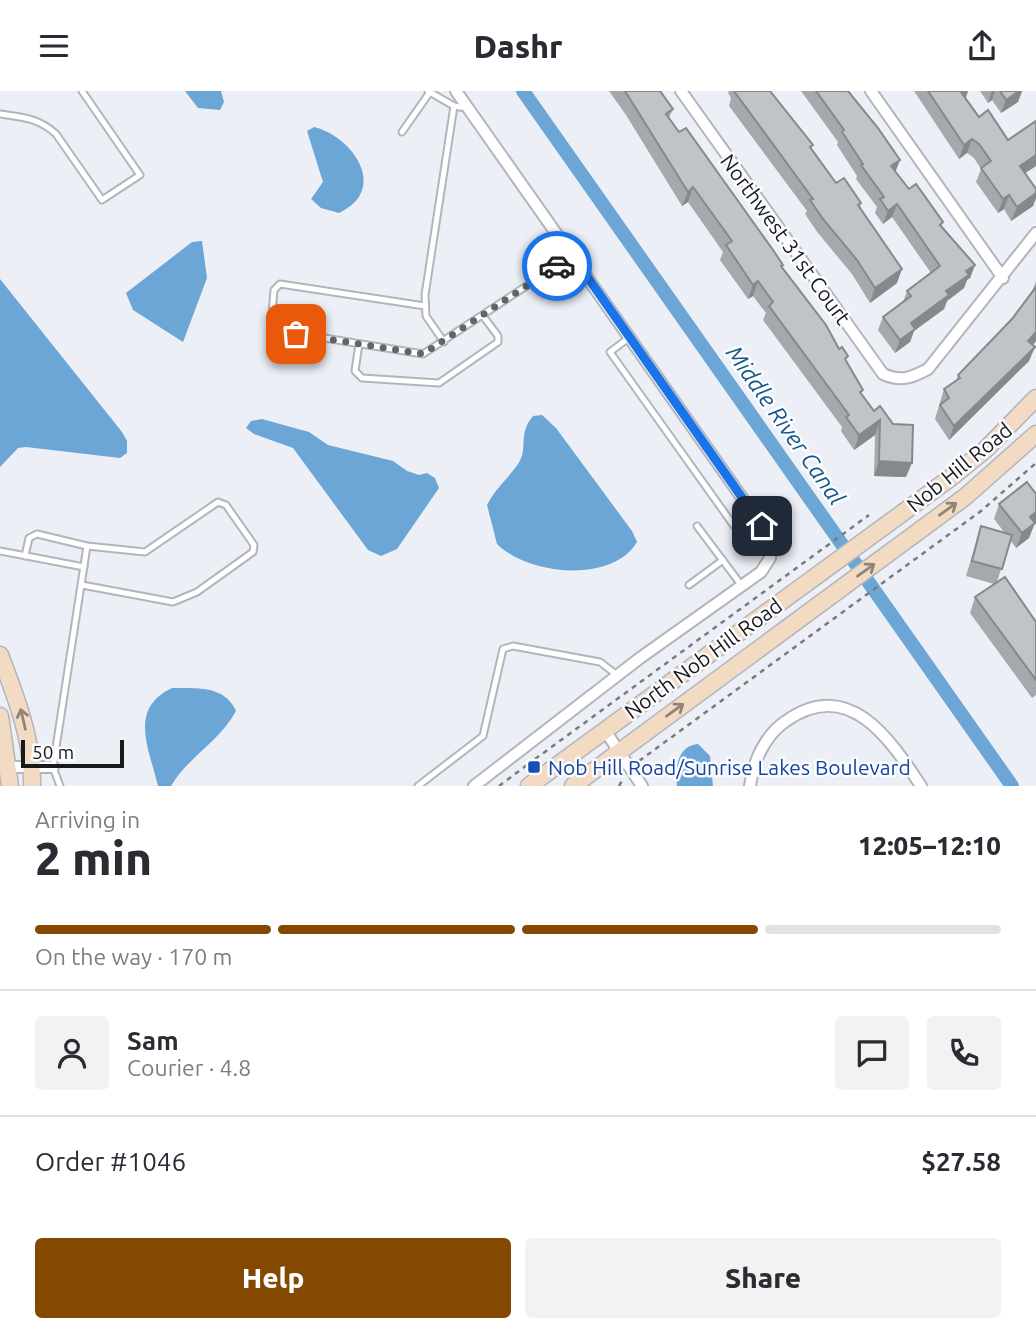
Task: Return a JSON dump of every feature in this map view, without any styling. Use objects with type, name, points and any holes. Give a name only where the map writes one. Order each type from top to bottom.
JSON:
[{"type":"main road","name":"Nob Hill Road","points":[[878,532],[985,450],[1036,398]]},
{"type":"main road","name":"Nob Hill Road","points":[[894,549],[965,497],[1036,434]]},
{"type":"main road","name":"North Nob Hill Road","points":[[528,786],[878,532]]},
{"type":"main road","name":"North Nob Hill Road","points":[[573,786],[894,549]]},
{"type":"main road","points":[[0,655],[22,712],[32,767],[32,786]]},
{"type":"main road","points":[[0,717],[10,786]]},
{"type":"street","points":[[456,91],[771,539],[771,558],[761,572],[617,675],[474,786]]},
{"type":"street","points":[[871,91],[1003,278],[1036,233]]},
{"type":"street","name":"Northwest 31st Court","points":[[683,92],[883,374],[897,380],[910,379],[928,369],[1003,278]]},
{"type":"street","points":[[750,786],[764,743],[776,727],[803,709],[831,704],[858,713],[873,724],[899,753],[921,786]]},
{"type":"street","points":[[604,729],[642,786]]},
{"type":"street","points":[[9,767],[53,767]]},
{"type":"lane","points":[[0,114],[35,119],[47,126],[56,134],[102,200],[140,175],[82,91]]},
{"type":"lane","points":[[402,132],[429,92],[454,106],[468,108]]},
{"type":"lane","points":[[444,342],[426,316],[425,306],[454,106]]},
{"type":"lane","points":[[425,306],[281,284],[274,290],[271,325],[275,330],[423,354],[572,255]]},
{"type":"lane","points":[[359,344],[355,371],[362,379],[439,383],[498,342],[498,336],[483,316]]},
{"type":"lane","points":[[629,337],[610,352],[734,526],[753,513]]},
{"type":"lane","points":[[25,556],[29,538],[37,534],[87,546],[145,552],[218,502],[226,505],[254,545],[253,551],[197,592],[173,602],[82,585]]},
{"type":"lane","points":[[697,526],[742,586]]},
{"type":"lane","points":[[60,786],[53,767],[87,546]]},
{"type":"lane","points":[[0,551],[84,567]]},
{"type":"lane","points":[[689,585],[723,560]]},
{"type":"lane","points":[[418,786],[483,736],[503,649],[513,646],[600,661],[617,675]]},
{"type":"path","points":[[619,786],[631,767],[981,511],[1036,463]]},
{"type":"path","points":[[499,786],[869,515]]},
{"type":"path","points":[[531,762],[534,767]]},
{"type":"water","points":[[185,91],[221,91],[224,102],[220,110],[198,108]]},
{"type":"water","points":[[314,127],[342,141],[353,153],[364,178],[362,191],[354,203],[339,213],[321,208],[311,199],[323,182],[307,131]]},
{"type":"water","points":[[202,241],[207,278],[183,342],[133,310],[126,293],[192,242]]},
{"type":"water","points":[[0,279],[122,432],[127,441],[127,453],[120,458],[26,447],[18,448],[0,467]]},
{"type":"water","points":[[542,415],[556,428],[632,531],[637,542],[625,555],[609,564],[590,569],[548,568],[511,555],[497,544],[487,505],[521,458],[528,423],[533,416]]},
{"type":"water","points":[[262,419],[309,432],[328,445],[393,461],[407,471],[419,475],[427,473],[435,478],[439,488],[397,549],[381,556],[368,550],[293,448],[254,434],[246,428],[251,421]]},
{"type":"water","points":[[172,688],[200,688],[217,692],[225,696],[236,711],[171,786],[158,786],[147,744],[146,718],[158,697]]},
{"type":"water","points":[[698,744],[710,756],[713,786],[677,786],[677,765],[682,753]]},
{"type":"building","points":[[625,91],[660,91],[673,109],[666,114],[679,132],[686,128],[773,250],[783,265],[781,266],[826,325],[839,349],[842,347],[848,356],[845,359],[863,390],[860,392],[874,411],[880,406],[893,424],[913,425],[912,463],[879,461],[880,420],[859,435],[846,417],[849,415],[769,306],[773,302],[758,281],[753,285],[726,245],[732,241],[693,187],[688,192]]},
{"type":"building","points":[[734,91],[770,91],[813,145],[810,147],[836,183],[844,178],[861,203],[858,205],[902,269],[875,288],[857,260],[823,219],[810,200],[813,199]]},
{"type":"building","points":[[816,91],[848,91],[900,160],[891,166],[909,189],[916,184],[943,222],[940,225],[975,265],[966,271],[969,275],[946,291],[949,295],[911,323],[915,329],[900,340],[883,317],[911,296],[907,291],[940,266],[897,204],[888,211],[880,199],[884,197],[861,165],[863,164],[842,132],[844,130]]},
{"type":"building","points":[[928,91],[963,91],[961,92],[979,117],[988,110],[1008,140],[1036,121],[1036,155],[1020,166],[1036,193],[1017,207],[1009,195],[1003,199],[981,168],[991,161],[972,139],[964,145]]},
{"type":"building","points":[[1000,91],[1019,91],[1006,100]]},
{"type":"building","points":[[1036,287],[1036,332],[1028,341],[1035,347],[954,426],[940,405],[949,398],[944,389],[960,378],[958,375],[1012,319]]},
{"type":"building","points":[[1027,482],[1036,494],[1036,512],[1030,517],[1035,523],[1022,533],[999,504]]},
{"type":"building","points":[[981,526],[1012,535],[1002,569],[972,561]]},
{"type":"building","points":[[1005,577],[1036,622],[1036,680],[975,597]]},
{"type":"waterway","name":"Middle River Canal","points":[[523,91],[1012,786]]},
{"type":"way so far","points":[[296,334],[423,354],[557,266]]},
{"type":"place","name":"Nob Hill Road/Sunrise Lakes Boulevard","points":[[534,767]]},
{"type":"route","points":[[557,266],[572,255],[762,526]]}]
